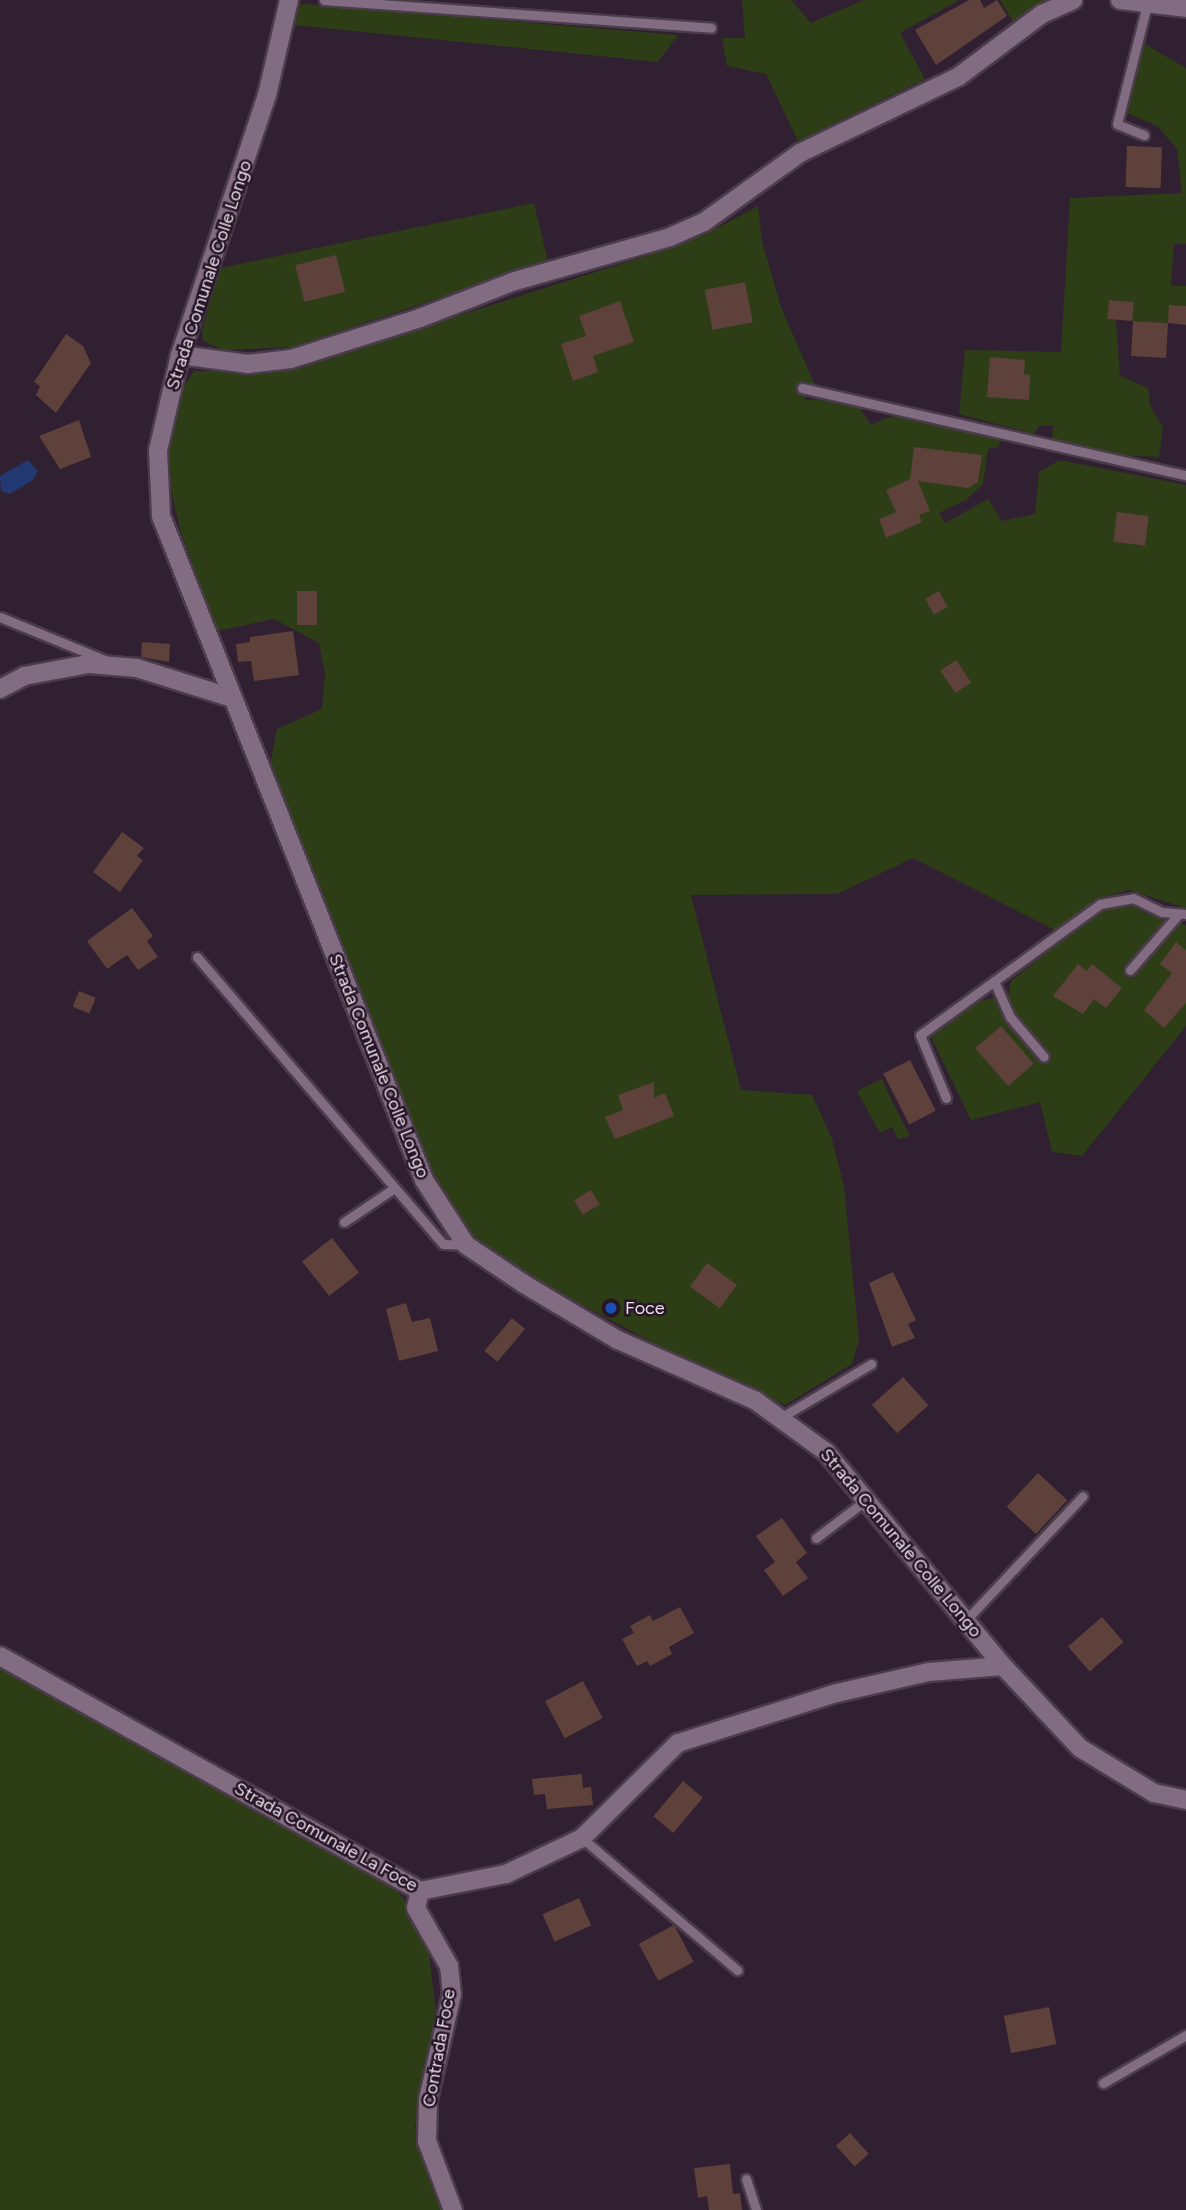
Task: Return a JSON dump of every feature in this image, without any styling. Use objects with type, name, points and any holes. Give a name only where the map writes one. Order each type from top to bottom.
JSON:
[{"type":"street","name":"Strada Comunale Colle Longo","points":[[289,0],[267,95],[180,355],[158,450],[161,516],[424,1180],[466,1245],[618,1340],[756,1401],[826,1452],[1003,1666],[1080,1748],[1154,1793],[1186,1800]]},
{"type":"street","points":[[180,355],[248,364],[291,359],[420,318],[515,281],[670,237],[705,222],[800,153],[958,77],[1042,14],[1073,0]]},
{"type":"street","points":[[1120,0],[1186,8]]},
{"type":"street","points":[[0,689],[24,676],[64,666],[111,666],[136,668],[232,698]]},
{"type":"street","name":"Strada Comunale La Foce","points":[[0,1656],[420,1891],[506,1874],[582,1838],[678,1743],[837,1693],[929,1672],[1003,1666]]},
{"type":"street","name":"Contrada Foce","points":[[420,1891],[416,1908],[449,1966],[452,1994],[428,2100],[426,2141],[453,2210]]},
{"type":"lane","points":[[324,0],[711,28]]},
{"type":"lane","points":[[1144,135],[1117,124],[1147,5]]},
{"type":"lane","points":[[802,388],[1186,475]]},
{"type":"lane","points":[[0,617],[69,644],[111,666]]},
{"type":"lane","points":[[946,1098],[920,1035],[1100,904],[1133,898],[1181,915],[1130,970]]},
{"type":"lane","points":[[197,957],[393,1189],[443,1244],[466,1245]]},
{"type":"lane","points":[[994,981],[1010,1017],[1044,1057]]},
{"type":"lane","points":[[344,1222],[393,1189]]},
{"type":"lane","points":[[780,1418],[871,1364]]},
{"type":"lane","points":[[967,1620],[1083,1496]]},
{"type":"lane","points":[[816,1538],[866,1500]]},
{"type":"lane","points":[[582,1838],[737,1970]]},
{"type":"lane","points":[[1103,2083],[1186,2035]]},
{"type":"lane","points":[[746,2179],[756,2210]]},
{"type":"green space","points":[[742,0],[791,0],[811,23],[863,0],[959,0],[900,33],[925,79],[798,141],[766,74],[727,66],[722,38],[745,38]]},
{"type":"green space","points":[[1000,0],[1051,0],[1014,23]]},
{"type":"green space","points":[[297,5],[678,35],[658,62],[294,25]]},
{"type":"green space","points":[[1143,43],[1186,68],[1186,244],[1174,244],[1171,286],[1186,286],[1186,306],[1170,305],[1168,323],[1133,321],[1109,300],[1108,319],[1116,320],[1120,376],[1148,388],[1150,405],[1163,427],[1159,457],[1117,455],[1052,442],[1053,425],[1039,426],[1034,434],[959,414],[965,350],[1061,352],[1070,198],[1182,193],[1177,149],[1157,126],[1127,113]]},
{"type":"green space","points":[[534,203],[548,262],[292,347],[224,350],[203,341],[202,330],[220,268]]},
{"type":"green space","points":[[758,206],[762,242],[781,307],[814,383],[804,400],[828,399],[859,407],[871,425],[889,417],[913,419],[1001,440],[998,447],[988,449],[983,484],[966,500],[939,513],[945,523],[988,499],[1002,521],[1035,514],[1039,472],[1060,460],[1186,485],[1186,908],[1129,890],[1096,899],[1055,930],[913,858],[837,894],[691,895],[741,1090],[812,1095],[832,1139],[844,1186],[859,1340],[852,1364],[785,1405],[679,1357],[505,1263],[463,1226],[432,1179],[270,765],[277,729],[322,709],[325,674],[319,643],[274,619],[218,631],[180,530],[170,484],[169,437],[183,388],[194,371],[258,371],[299,366],[643,257],[704,235]]},
{"type":"green space","points":[[1131,904],[1147,914],[1186,925],[1186,1026],[1082,1156],[1052,1152],[1040,1102],[971,1120],[930,1035],[980,1001],[1009,994],[1011,981],[1090,918],[1113,906]]},
{"type":"green space","points":[[882,1079],[910,1136],[898,1139],[892,1127],[880,1133],[857,1091]]},
{"type":"green space","points":[[0,1666],[393,1885],[413,1911],[428,1946],[436,2012],[415,2127],[443,2210],[0,2210]]},
{"type":"water","points":[[28,460],[38,471],[33,480],[10,494],[1,491],[0,476]]},
{"type":"building","points":[[969,0],[980,0],[984,8],[997,0],[1007,16],[936,65],[915,30]]},
{"type":"building","points":[[1127,146],[1162,147],[1161,188],[1126,187]]},
{"type":"building","points":[[336,255],[345,292],[304,302],[295,265]]},
{"type":"building","points":[[745,282],[753,322],[713,330],[705,290]]},
{"type":"building","points":[[1109,300],[1134,302],[1132,321],[1107,319]]},
{"type":"building","points":[[620,301],[634,342],[593,356],[598,372],[573,381],[561,344],[586,336],[579,316]]},
{"type":"building","points":[[1169,305],[1186,306],[1186,325],[1168,323]]},
{"type":"building","points":[[1133,321],[1168,323],[1166,358],[1131,356]]},
{"type":"building","points":[[66,334],[83,346],[91,363],[56,413],[36,395],[40,386],[34,382]]},
{"type":"building","points":[[990,357],[1025,360],[1024,374],[1030,375],[1029,400],[987,397]]},
{"type":"building","points":[[79,420],[91,457],[60,469],[39,436]]},
{"type":"building","points":[[914,447],[982,455],[978,482],[968,488],[918,481],[930,511],[919,515],[922,522],[886,538],[879,519],[896,512],[886,490],[910,479]]},
{"type":"building","points":[[1117,512],[1149,516],[1145,546],[1113,542]]},
{"type":"building","points":[[297,591],[317,591],[317,625],[297,625]]},
{"type":"building","points":[[939,591],[948,607],[934,615],[925,599]]},
{"type":"building","points":[[293,631],[299,675],[254,681],[251,661],[238,662],[236,644],[250,642],[250,637]]},
{"type":"building","points":[[142,642],[170,644],[169,662],[141,657]]},
{"type":"building","points":[[956,660],[971,682],[955,693],[940,671]]},
{"type":"building","points":[[122,832],[144,848],[137,856],[143,860],[120,892],[93,872]]},
{"type":"building","points":[[132,908],[153,936],[147,941],[158,957],[138,970],[127,955],[107,969],[87,941]]},
{"type":"building","points":[[1176,942],[1186,950],[1186,1003],[1164,1028],[1144,1010],[1172,973],[1160,964]]},
{"type":"building","points":[[1078,964],[1087,971],[1092,964],[1122,988],[1106,1008],[1094,999],[1083,1014],[1053,996]]},
{"type":"building","points":[[79,991],[96,998],[89,1014],[73,1007]]},
{"type":"building","points":[[1001,1026],[1034,1064],[1008,1086],[975,1048]]},
{"type":"building","points":[[910,1060],[936,1111],[909,1124],[883,1074]]},
{"type":"building","points":[[654,1082],[654,1098],[665,1093],[674,1116],[615,1139],[605,1117],[623,1110],[618,1095]]},
{"type":"building","points":[[591,1190],[600,1205],[583,1215],[574,1200]]},
{"type":"building","points":[[332,1238],[359,1273],[329,1296],[302,1261]]},
{"type":"building","points":[[707,1263],[737,1285],[720,1308],[690,1286]]},
{"type":"building","points":[[893,1272],[916,1320],[908,1324],[915,1338],[892,1347],[869,1283]]},
{"type":"building","points":[[406,1303],[412,1322],[430,1318],[438,1351],[399,1361],[386,1309]]},
{"type":"building","points":[[512,1318],[525,1329],[497,1362],[484,1351]]},
{"type":"building","points":[[903,1377],[928,1405],[897,1433],[872,1405]]},
{"type":"building","points":[[1038,1473],[1067,1500],[1036,1534],[1007,1507]]},
{"type":"building","points":[[782,1518],[807,1553],[796,1562],[808,1578],[783,1596],[764,1570],[775,1562],[756,1536]]},
{"type":"building","points":[[680,1607],[694,1633],[669,1647],[672,1654],[650,1666],[647,1661],[637,1666],[622,1639],[634,1633],[630,1626],[650,1615],[653,1621]]},
{"type":"building","points":[[1102,1617],[1124,1642],[1090,1671],[1068,1647]]},
{"type":"building","points":[[583,1681],[603,1718],[565,1738],[545,1701]]},
{"type":"building","points":[[582,1774],[583,1788],[591,1787],[593,1805],[547,1809],[545,1794],[534,1795],[532,1779]]},
{"type":"building","points":[[683,1781],[703,1798],[673,1833],[653,1816]]},
{"type":"building","points":[[579,1898],[591,1925],[555,1942],[542,1914]]},
{"type":"building","points":[[674,1925],[694,1962],[658,1981],[639,1944]]},
{"type":"building","points":[[1049,2007],[1056,2044],[1011,2053],[1004,2016]]},
{"type":"building","points":[[850,2133],[869,2154],[855,2167],[836,2146]]},
{"type":"building","points":[[730,2164],[733,2194],[740,2193],[742,2210],[709,2210],[707,2196],[698,2198],[694,2168]]},
{"type":"place","name":"Foce","points":[[611,1308]]}]
